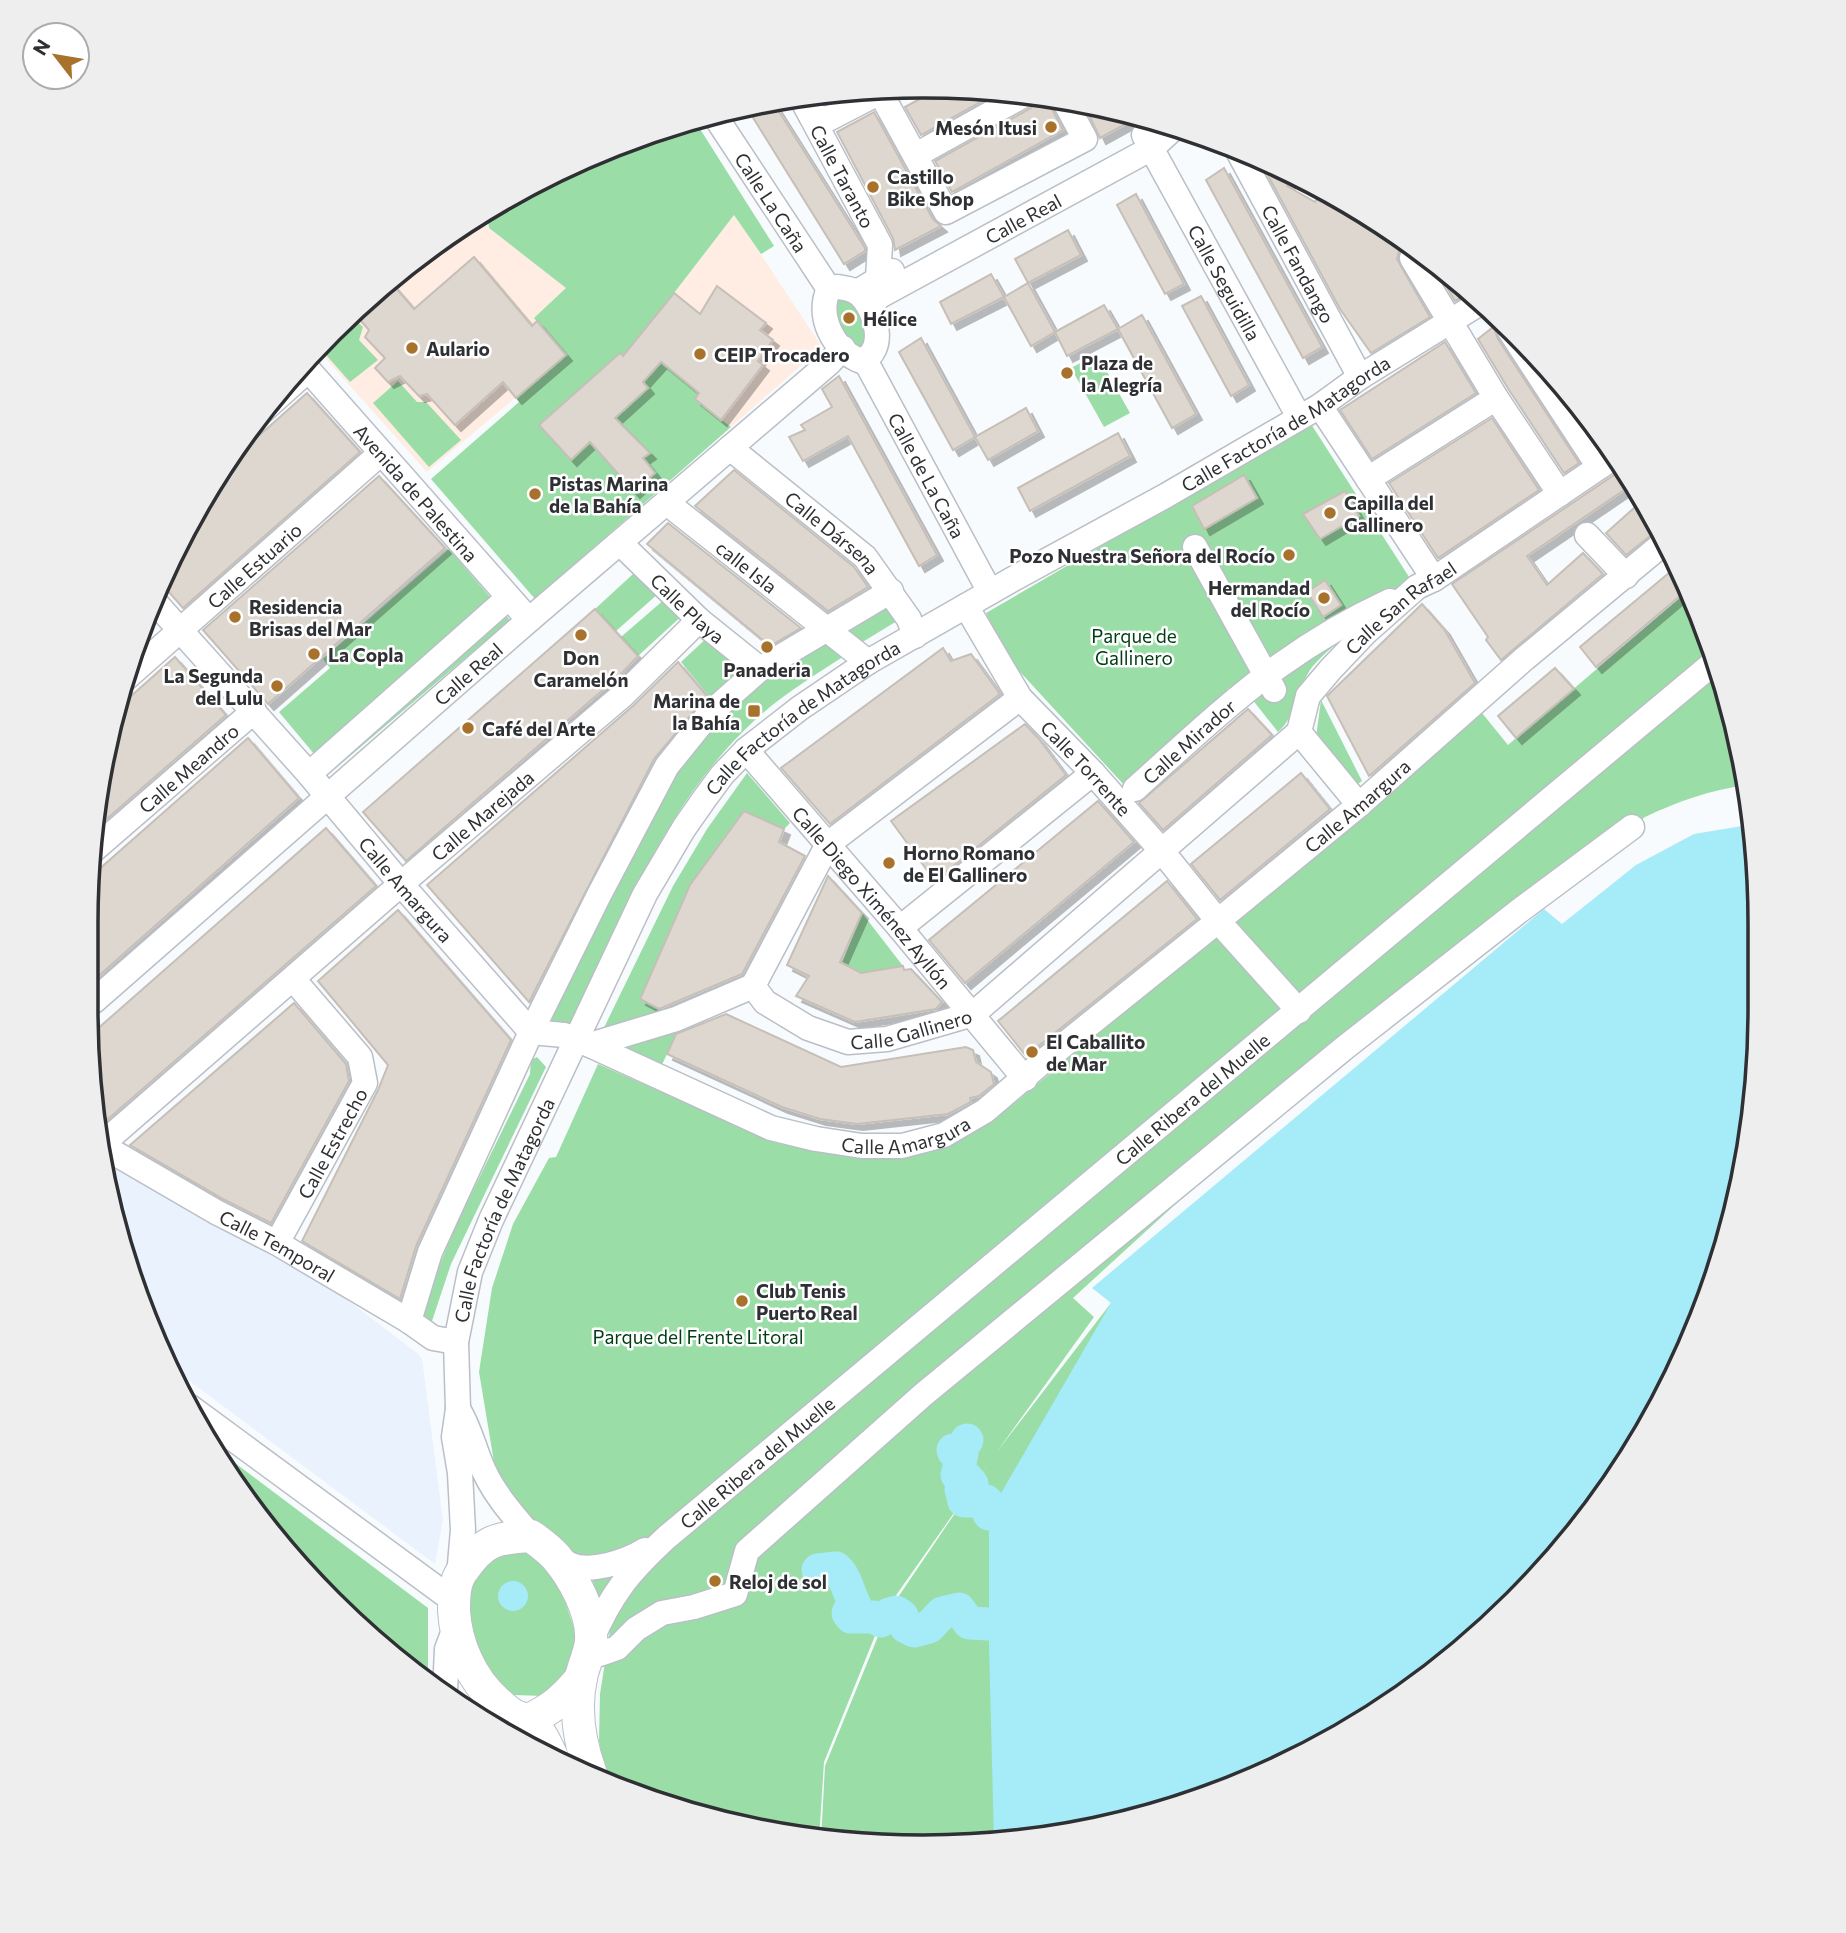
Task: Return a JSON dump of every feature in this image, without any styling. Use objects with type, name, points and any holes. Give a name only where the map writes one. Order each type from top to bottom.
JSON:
[{"type":"main road","points":[[514,1722],[555,1706],[581,1678],[596,1648],[574,1584],[543,1545],[503,1538],[481,1547],[456,1602],[465,1658],[480,1683],[514,1722],[546,1743]]},
{"type":"main road","points":[[581,1678],[579,1724],[582,1751],[587,1763]]},
{"type":"street","name":"Calle Real","points":[[886,99],[946,212],[1085,139],[1070,112]]},
{"type":"street","points":[[813,110],[839,103]]},
{"type":"street","points":[[916,155],[1010,103]]},
{"type":"street","name":"Calle Taranto","points":[[813,110],[880,245],[878,279]]},
{"type":"street","name":"Calle La Caña","points":[[720,124],[829,289]]},
{"type":"street","name":"Calle Real","points":[[864,300],[878,279],[1151,134]]},
{"type":"street","name":"Calle Real","points":[[864,300],[878,297],[1151,134]]},
{"type":"street","name":"Calle Seguidilla","points":[[1151,134],[1310,411],[1368,479],[1425,583]]},
{"type":"street","name":"Calle Fandango","points":[[1245,164],[1360,377]]},
{"type":"street","points":[[1413,260],[1496,398],[1560,495]]},
{"type":"street","points":[[837,287],[864,300],[875,322],[876,345],[872,355],[865,360],[855,359],[843,348],[825,321],[823,301],[829,289],[837,287]]},
{"type":"street","name":"Calle Factoría de Matagorda","points":[[445,1682],[463,1530],[460,1473],[454,1437],[458,1409],[456,1342],[470,1272],[491,1220],[583,1042],[645,894],[684,828],[722,775],[746,750],[800,708],[867,662],[1167,495],[1310,411],[1472,308]]},
{"type":"street","name":"Calle Real","points":[[98,998],[843,348]]},
{"type":"street","name":"Calle de La Caña","points":[[865,360],[990,592]]},
{"type":"street","name":"Avenida de Palestina","points":[[310,372],[529,620]]},
{"type":"street","points":[[1368,479],[1496,398]]},
{"type":"street","points":[[1577,420],[1591,440]]},
{"type":"street","name":"Calle Dársena","points":[[730,448],[865,557],[909,619],[915,636]]},
{"type":"street","name":"Calle Estuario","points":[[139,666],[381,453]]},
{"type":"street","name":"Calle San Rafael","points":[[1299,732],[1285,689],[1365,633],[1425,583],[1607,462]]},
{"type":"street","name":"calle Isla","points":[[667,503],[867,662]]},
{"type":"street","points":[[1587,535],[1626,576]]},
{"type":"street","name":"Calle Playa","points":[[620,543],[699,620],[760,669]]},
{"type":"street","points":[[1195,547],[1285,689],[1352,619],[1425,583]]},
{"type":"street","name":"Calle Amargura","points":[[160,608],[254,711],[531,1031],[564,1035],[583,1042],[771,1128],[862,1146],[902,1146],[944,1135],[985,1111],[1359,805],[1479,702],[1524,659],[1658,548]]},
{"type":"street","points":[[409,1321],[430,1252],[531,1031],[667,766],[709,714],[760,669],[891,591]]},
{"type":"street","points":[[309,774],[508,598]]},
{"type":"street","name":"Calle Torrente","points":[[966,606],[1020,698],[1093,773],[1299,1011]]},
{"type":"street","name":"Calle Marejada","points":[[108,1139],[624,694],[699,620]]},
{"type":"street","name":"Calle Ribera del Muelle","points":[[667,1537],[1707,668]]},
{"type":"street","name":"Calle Mirador","points":[[1135,789],[1241,695],[1285,689]]},
{"type":"street","points":[[583,1042],[676,1019],[753,986],[828,844],[1020,698]]},
{"type":"street","name":"Calle Meandro","points":[[102,842],[254,711]]},
{"type":"street","points":[[1299,732],[1359,805]]},
{"type":"street","name":"Calle Gallinero","points":[[753,986],[765,1002],[808,1028],[848,1042],[887,1038],[973,1014],[1299,732]]},
{"type":"street","name":"Calle Diego Ximénez Ayllón","points":[[746,750],[973,1014],[1025,1079]]},
{"type":"street","points":[[900,928],[1093,773]]},
{"type":"street","points":[[667,1537],[636,1565],[617,1589],[603,1612],[596,1648],[617,1648],[636,1629],[662,1613],[694,1607],[735,1594],[747,1550],[925,1394],[1342,1049],[1632,827]]},
{"type":"street","name":"Calle Estrecho","points":[[277,1243],[365,1083],[360,1056],[293,979]]},
{"type":"street","name":"Calle Temporal","points":[[111,1151],[218,1213],[277,1243],[433,1338],[456,1342]]},
{"type":"street","points":[[458,1409],[473,1437],[479,1460],[505,1507],[543,1545],[570,1565],[582,1567],[627,1561],[667,1537]]},
{"type":"street","points":[[208,1420],[456,1602]]},
{"type":"shaded area","points":[[734,214],[822,347],[731,427],[630,347]]},
{"type":"shaded area","points":[[485,225],[567,288],[566,355],[427,472],[324,357],[379,303],[421,268]]},
{"type":"shaded area","points":[[113,1165],[342,1296],[422,1359],[443,1520],[435,1564],[184,1377],[142,1275],[126,1224]]},
{"type":"green space","points":[[700,129],[774,246],[761,254],[734,215],[674,293],[653,371],[661,362],[699,393],[696,400],[731,427],[535,599],[431,479],[519,402],[516,398],[566,355],[534,318],[566,288],[489,228],[488,223],[558,183],[607,161]]},
{"type":"green space","points":[[841,298],[854,303],[871,339],[861,348],[848,340],[841,330],[835,302]]},
{"type":"green space","points":[[358,323],[363,327],[359,340],[378,360],[350,382],[326,355]]},
{"type":"green space","points":[[1097,354],[1130,413],[1104,427],[1071,368]]},
{"type":"green space","points":[[398,381],[417,402],[426,402],[461,440],[429,467],[373,403]]},
{"type":"green space","name":"Parque de Gallinero","points":[[1311,424],[1411,580],[1245,686],[1228,688],[1219,705],[1125,786],[1009,660],[986,613]]},
{"type":"green space","points":[[449,549],[510,620],[330,773],[279,712],[330,668],[323,659]]},
{"type":"green space","points":[[633,574],[659,593],[616,631],[595,609]]},
{"type":"green space","name":"Parque del Frente Litoral","points":[[1681,597],[1720,709],[1736,787],[1694,797],[1645,817],[1395,1003],[1073,1298],[1094,1317],[996,1453],[1111,1303],[1683,1330],[1663,1375],[1609,1468],[1578,1512],[1543,1554],[1467,1630],[1425,1665],[1336,1724],[1239,1772],[1137,1807],[1031,1828],[923,1835],[822,1829],[825,1766],[888,1612],[989,1463],[885,1611],[824,1762],[820,1828],[709,1807],[605,1771],[599,1741],[600,1694],[611,1624],[598,1599],[591,1575],[521,1510],[495,1468],[479,1372],[492,1288],[513,1224],[549,1158],[556,1157],[598,1064],[777,1143],[858,1158],[912,1155],[998,1117],[1482,713],[1508,745]]},
{"type":"green space","points":[[666,598],[686,612],[638,656],[621,637]]},
{"type":"green space","points":[[883,604],[897,621],[856,646],[839,631]]},
{"type":"green space","points":[[1353,629],[1313,666],[1303,682],[1289,718],[1278,732],[1248,694]]},
{"type":"green space","points":[[710,635],[750,664],[710,697],[681,662]]},
{"type":"green space","points":[[829,642],[846,655],[787,694],[755,720],[724,752],[671,825],[627,905],[570,1028],[542,1027],[662,794],[711,720],[764,675]]},
{"type":"green space","points":[[1321,700],[1362,781],[1351,789],[1315,744]]},
{"type":"green space","points":[[747,773],[790,823],[784,829],[744,811],[690,885],[640,998],[674,1017],[680,1026],[659,1071],[597,1042],[673,886],[707,829]]},
{"type":"green space","points":[[862,913],[903,966],[861,973],[842,963]]},
{"type":"green space","points":[[537,1057],[546,1067],[451,1264],[429,1330],[417,1319],[457,1223],[530,1074],[531,1060]]},
{"type":"green space","points":[[233,1462],[428,1608],[428,1670],[379,1630],[303,1554],[268,1512]]},
{"type":"green space","points":[[519,1548],[541,1560],[560,1586],[577,1637],[566,1678],[543,1696],[514,1695],[488,1674],[473,1639],[468,1608],[468,1585],[490,1551]]},
{"type":"water","points":[[1742,826],[1748,923],[1748,1010],[1741,1118],[1720,1224],[1685,1326],[1663,1375],[1609,1468],[1578,1512],[1543,1554],[1467,1630],[1425,1665],[1336,1724],[1288,1750],[1188,1791],[1137,1807],[1084,1819],[994,1831],[989,1514],[1111,1303],[1092,1288],[1544,909],[1562,924],[1636,865],[1694,834]]},
{"type":"water","points":[[513,1581],[524,1585],[528,1596],[524,1607],[513,1611],[502,1607],[498,1596],[502,1585]]},
{"type":"building","points":[[921,98],[983,101],[921,135],[905,107]]},
{"type":"building","points":[[1033,105],[1052,109],[1063,130],[952,192],[935,161]]},
{"type":"building","points":[[779,111],[865,248],[865,251],[844,264],[752,116]]},
{"type":"building","points":[[874,112],[933,219],[941,226],[895,250],[893,238],[837,132]]},
{"type":"building","points":[[1089,115],[1126,124],[1100,138]]},
{"type":"building","points":[[1224,168],[1322,347],[1303,358],[1206,180]]},
{"type":"building","points":[[1267,173],[1289,183],[1287,186],[1315,202],[1317,199],[1336,209],[1400,250],[1397,259],[1430,317],[1371,353],[1340,309]]},
{"type":"building","points":[[1136,194],[1184,284],[1165,294],[1117,205]]},
{"type":"building","points":[[1068,230],[1081,255],[1028,283],[1015,259]]},
{"type":"building","points":[[474,257],[532,326],[537,321],[566,355],[516,398],[503,382],[455,425],[427,394],[419,396],[400,376],[388,382],[375,368],[385,358],[365,337],[369,330],[361,320],[396,289],[414,309]]},
{"type":"building","points":[[991,274],[1004,297],[951,324],[940,302]]},
{"type":"building","points":[[1028,283],[1055,332],[1031,346],[1004,297]]},
{"type":"building","points":[[1445,285],[1460,298],[1455,301]]},
{"type":"building","points":[[717,286],[766,323],[760,330],[773,340],[758,361],[763,365],[721,420],[695,399],[699,393],[661,362],[643,382],[648,388],[615,418],[650,453],[643,458],[655,473],[634,492],[590,442],[571,460],[539,425],[620,353],[623,356],[674,293],[700,314]]},
{"type":"building","points":[[1201,296],[1249,385],[1231,396],[1182,306]]},
{"type":"building","points":[[1104,305],[1118,329],[1067,356],[1055,332]]},
{"type":"building","points":[[1142,315],[1196,414],[1172,428],[1118,329]]},
{"type":"building","points":[[1493,327],[1495,330],[1498,339],[1579,463],[1564,473],[1478,339]]},
{"type":"building","points":[[921,338],[975,437],[953,450],[899,352]]},
{"type":"building","points":[[1445,342],[1476,393],[1372,459],[1340,410]]},
{"type":"building","points":[[839,376],[937,555],[919,566],[848,436],[803,461],[789,437],[805,430],[801,425],[832,407],[822,389]]},
{"type":"building","points":[[307,393],[360,452],[183,608],[168,591],[209,510],[256,439]]},
{"type":"building","points":[[1026,408],[1038,431],[988,460],[975,437]]},
{"type":"building","points":[[1492,418],[1539,490],[1438,558],[1389,483]]},
{"type":"building","points":[[1118,433],[1130,456],[1030,511],[1018,488]]},
{"type":"building","points":[[734,470],[854,567],[868,587],[828,611],[695,506]]},
{"type":"building","points":[[1244,475],[1257,498],[1204,529],[1192,506]]},
{"type":"building","points":[[1615,475],[1624,490],[1527,556],[1547,585],[1583,553],[1603,574],[1501,660],[1452,584]]},
{"type":"building","points":[[379,476],[445,548],[268,704],[203,630]]},
{"type":"building","name":"Capilla del Gallinero","points":[[1345,491],[1359,516],[1320,539],[1303,514]]},
{"type":"building","points":[[1635,507],[1651,536],[1626,555],[1606,533]]},
{"type":"building","points":[[668,523],[801,628],[770,646],[647,544]]},
{"type":"building","points":[[1669,572],[1680,596],[1596,667],[1580,647]]},
{"type":"building","name":"Hermandad del Rocío","points":[[1325,580],[1341,605],[1323,617],[1307,592]]},
{"type":"building","points":[[1422,604],[1444,629],[1475,683],[1369,776],[1327,696]]},
{"type":"building","points":[[595,609],[638,656],[620,675],[406,861],[363,812]]},
{"type":"building","points":[[943,648],[951,661],[971,654],[1000,694],[830,824],[781,768]]},
{"type":"building","points":[[175,657],[226,715],[104,821],[114,762],[130,697]]},
{"type":"building","points":[[678,662],[707,696],[654,759],[529,1002],[427,885],[634,705]]},
{"type":"building","points":[[1555,668],[1574,689],[1516,738],[1498,716]]},
{"type":"building","points":[[1248,709],[1272,735],[1163,830],[1139,803]]},
{"type":"building","points":[[1025,724],[1066,775],[935,881],[891,821]]},
{"type":"building","points":[[248,738],[299,798],[98,977],[100,868]]},
{"type":"building","points":[[1301,773],[1330,809],[1220,900],[1191,864]]},
{"type":"building","points":[[1098,801],[1134,842],[965,983],[929,940]]},
{"type":"building","points":[[744,811],[784,829],[779,842],[805,856],[742,974],[659,1009],[640,999],[690,885]]},
{"type":"building","points":[[326,828],[376,886],[106,1121],[99,1028]]},
{"type":"building","points":[[828,876],[862,913],[840,962],[861,973],[903,966],[904,970],[911,969],[942,1002],[936,1009],[855,1022],[796,996],[809,976],[787,965]]},
{"type":"building","points":[[1167,881],[1197,919],[1026,1056],[998,1021]]},
{"type":"building","points":[[398,910],[511,1040],[416,1246],[400,1299],[302,1241],[388,1065],[318,981]]},
{"type":"building","points":[[294,1003],[346,1064],[349,1081],[271,1223],[225,1200],[130,1145]]},
{"type":"building","points":[[726,1014],[841,1067],[966,1047],[973,1050],[976,1062],[991,1072],[994,1084],[979,1096],[970,1098],[971,1102],[948,1114],[857,1124],[820,1119],[782,1107],[667,1054],[676,1034]]},
{"type":"waterway","points":[[967,1440],[962,1448],[953,1450],[962,1454],[957,1475],[967,1478],[972,1484],[961,1489],[964,1501],[986,1501],[990,1505],[989,1514]]},
{"type":"waterway","points":[[818,1570],[836,1568],[845,1580],[854,1603],[848,1613],[851,1617],[874,1617],[881,1621],[896,1612],[902,1616],[906,1627],[914,1631],[929,1627],[942,1613],[959,1609],[969,1623],[989,1624]]},
{"type":"place","name":"Mesón Itusi","points":[[1051,127]]},
{"type":"place","name":"Castillo Bike Shop","points":[[873,187]]},
{"type":"place","name":"Hélice","points":[[849,318]]},
{"type":"place","name":"Aulario","points":[[412,348]]},
{"type":"place","name":"CEIP Trocadero","points":[[700,354]]},
{"type":"place","name":"Plaza de la Alegría","points":[[1067,373]]},
{"type":"place","name":"Pistas Marina de la Bahía","points":[[535,494]]},
{"type":"place","name":"Capilla del Gallinero","points":[[1330,513]]},
{"type":"place","name":"Pozo Nuestra Señora del Rocío","points":[[1289,555]]},
{"type":"place","name":"Hermandad del Rocío","points":[[1324,598]]},
{"type":"place","name":"Residencia Brisas del Mar","points":[[235,617]]},
{"type":"place","name":"Don Caramelón","points":[[581,635]]},
{"type":"place","name":"Panaderia","points":[[767,647]]},
{"type":"place","name":"La Copla","points":[[314,654]]},
{"type":"place","name":"La Segunda del Lulu","points":[[277,686]]},
{"type":"place","name":"Marina de la Bahía","points":[[754,711]]},
{"type":"place","name":"Café del Arte","points":[[468,728]]},
{"type":"place","name":"Horno Romano de El Gallinero","points":[[889,863]]},
{"type":"place","name":"El Caballito de Mar","points":[[1032,1052]]},
{"type":"place","name":"Club Tenis Puerto Real","points":[[742,1301]]},
{"type":"place","name":"Reloj de sol","points":[[715,1581]]}]
